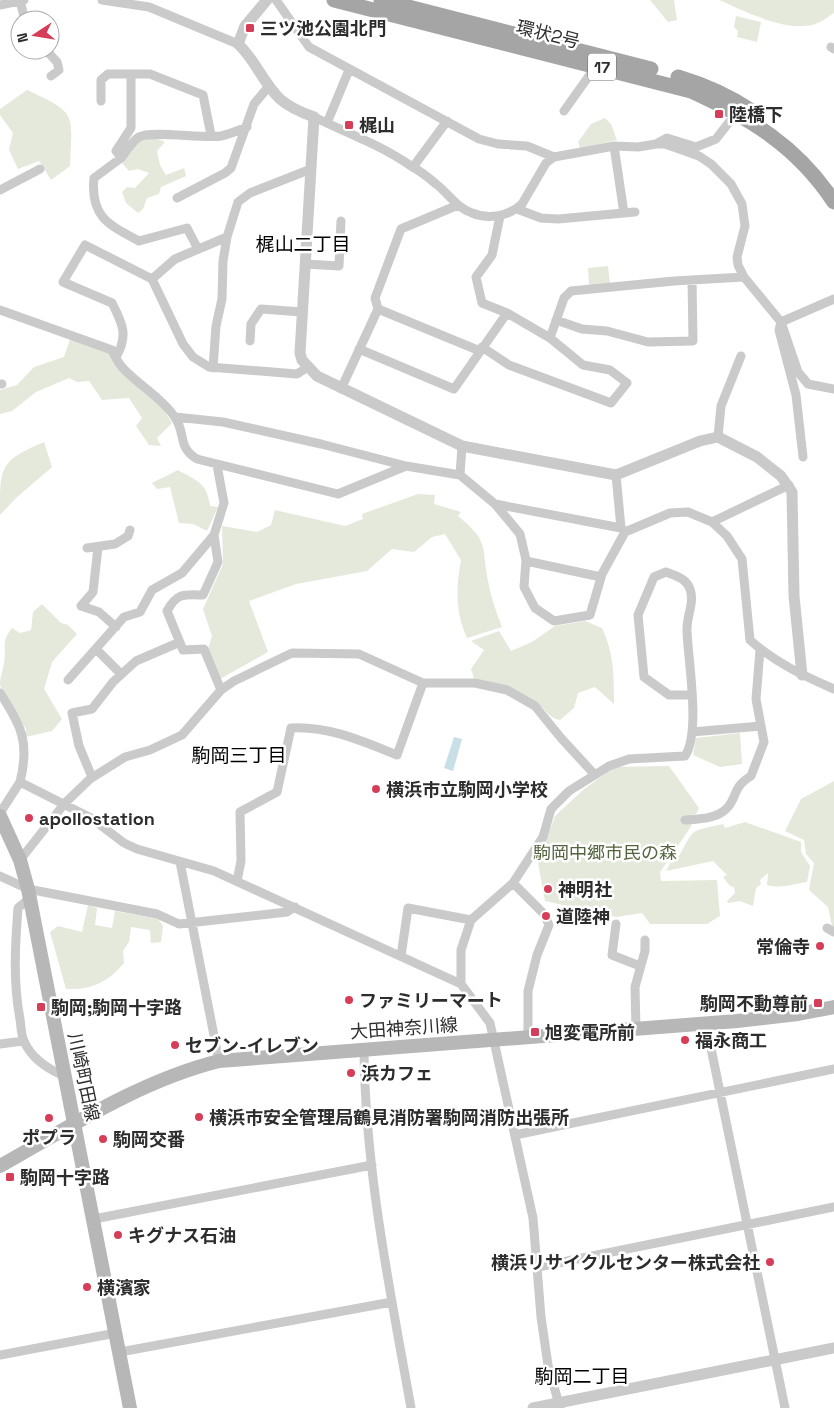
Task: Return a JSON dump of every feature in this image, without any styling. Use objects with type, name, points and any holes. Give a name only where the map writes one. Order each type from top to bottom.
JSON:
[{"type":"main road","name":"環状2号","points":[[334,0],[679,87],[738,112],[774,137],[803,162],[834,202]]},
{"type":"main road","name":"環状2号","points":[[381,0],[616,59],[698,83],[733,98],[788,136],[809,155],[834,186]]},
{"type":"main road","name":"川崎町田線","points":[[0,814],[20,860],[29,894],[130,1408]]},
{"type":"main road","name":"大田神奈川線","points":[[0,1166],[150,1083],[184,1070],[219,1061],[706,1024],[798,1014],[834,1007]]},
{"type":"street","points":[[102,0],[149,7],[238,44],[284,102],[369,142],[413,167],[437,184],[458,205],[471,213],[500,216],[517,209],[522,204],[546,163],[554,157],[614,146],[638,147],[656,144],[665,144],[699,156],[723,174],[737,193],[742,204],[745,226],[737,257],[738,265],[744,277],[782,322],[798,372],[808,384],[834,389]]},
{"type":"street","points":[[238,44],[245,26],[267,0]]},
{"type":"street","points":[[276,0],[309,47],[486,141],[527,146],[554,157]]},
{"type":"street","points":[[0,5],[22,1]]},
{"type":"street","points":[[51,76],[59,70],[55,60]]},
{"type":"street","points":[[564,111],[596,66]]},
{"type":"street","points":[[327,123],[350,70]]},
{"type":"street","points":[[101,101],[101,80],[108,74],[150,74],[203,96],[211,135]]},
{"type":"street","points":[[121,158],[116,151],[131,128],[131,74]]},
{"type":"street","points":[[176,198],[225,173],[231,168],[254,104],[270,86]]},
{"type":"street","points":[[656,144],[667,138],[696,147],[716,139],[738,112]]},
{"type":"street","points":[[314,117],[300,353],[302,360],[308,367],[317,376],[341,390],[462,446],[616,475],[700,441],[718,437],[757,457],[781,476],[789,485],[794,502],[794,596],[802,675]]},
{"type":"street","points":[[413,167],[447,121]]},
{"type":"street","points":[[198,250],[187,228],[139,242],[107,223],[92,197],[94,178],[121,158],[137,137],[147,134],[220,136],[247,127]]},
{"type":"street","points":[[614,146],[624,213]]},
{"type":"street","points":[[0,190],[40,169]]},
{"type":"street","points":[[213,368],[216,326],[222,299],[223,262],[227,237],[238,202],[250,193],[311,169]]},
{"type":"street","points":[[341,390],[378,309],[375,298],[401,229],[458,205]]},
{"type":"street","points":[[517,209],[541,218],[558,219],[635,212]]},
{"type":"street","points":[[378,309],[481,349],[509,365],[610,403],[626,383],[610,370],[583,365],[550,338],[507,313],[482,303],[476,277],[492,255],[500,216]]},
{"type":"street","points":[[305,264],[339,266],[342,220]]},
{"type":"street","points":[[152,279],[175,260],[227,237]]},
{"type":"street","points":[[116,357],[121,348],[124,329],[112,303],[63,282],[85,245],[152,279],[183,344],[193,357],[213,368],[297,374],[308,367]]},
{"type":"street","points":[[550,338],[564,298],[572,291],[744,277]]},
{"type":"street","points":[[556,320],[582,329],[607,331],[648,342],[693,341],[692,280]]},
{"type":"street","points":[[803,456],[796,395],[779,330],[782,322],[834,299]]},
{"type":"street","points":[[0,310],[112,350],[122,367],[161,401],[175,417],[180,428],[183,447],[187,453],[197,459],[338,494],[406,466]]},
{"type":"street","points":[[250,341],[251,324],[261,310],[302,312]]},
{"type":"street","points":[[359,349],[454,389],[507,313]]},
{"type":"street","points":[[718,437],[721,406],[741,356]]},
{"type":"street","points":[[175,417],[224,422],[406,466],[460,475],[495,504],[520,534],[526,562],[524,587],[535,608],[554,621],[590,615],[601,577],[623,530],[616,475]]},
{"type":"street","points":[[460,475],[462,446]]},
{"type":"street","points":[[68,680],[124,617],[140,612],[152,590],[182,573],[214,535],[224,503],[217,465]]},
{"type":"street","points":[[712,522],[789,485]]},
{"type":"street","points":[[495,504],[623,530],[679,511],[700,515],[712,522],[727,536],[742,559],[750,640],[760,650],[802,675],[834,689]]},
{"type":"street","points":[[87,548],[115,544],[128,536],[130,530]]},
{"type":"street","points":[[214,535],[218,562],[203,595],[185,594],[173,599],[167,611],[183,650],[204,650],[221,690]]},
{"type":"street","points":[[98,547],[93,592],[81,606],[99,612],[116,627]]},
{"type":"street","points":[[526,562],[601,577]]},
{"type":"street","points":[[461,984],[461,950],[471,920],[512,883],[543,837],[551,809],[569,791],[595,774],[629,758],[685,756],[692,732],[692,696],[686,628],[692,603],[690,590],[683,579],[666,572],[654,577],[638,615],[644,677],[669,695],[692,696]]},
{"type":"street","points":[[92,777],[79,746],[72,713],[92,709],[121,674],[136,660],[180,642]]},
{"type":"street","points":[[96,649],[121,674]]},
{"type":"street","points":[[685,820],[708,818],[726,809],[739,783],[751,776],[764,742],[756,699],[760,650]]},
{"type":"street","points":[[20,860],[65,803],[92,777],[125,757],[150,750],[182,735],[221,690],[234,681],[292,653],[359,654],[423,683],[475,683],[507,690],[535,706],[560,738],[595,774]]},
{"type":"street","points":[[237,881],[241,860],[240,812],[277,792],[291,728],[313,727],[333,732],[397,755],[423,683]]},
{"type":"street","points":[[0,693],[23,732],[24,756],[20,782],[0,814]]},
{"type":"street","points":[[692,732],[761,726]]},
{"type":"street","points":[[20,782],[65,803],[91,818],[124,842],[180,862],[214,871],[461,984],[490,1023],[533,1218],[541,1317],[548,1365],[560,1406]]},
{"type":"street","points":[[180,862],[219,1061]]},
{"type":"street","points":[[0,876],[29,894],[157,914],[179,924],[287,912],[295,907]]},
{"type":"street","points":[[512,883],[544,914],[549,925],[528,991],[528,1037]]},
{"type":"street","points":[[29,894],[18,908],[16,938],[14,987],[23,1041],[35,1058],[50,1070],[64,1076]]},
{"type":"street","points":[[402,956],[408,908],[471,920]]},
{"type":"street","points":[[616,924],[612,955],[640,966]]},
{"type":"street","points":[[636,1029],[635,987],[645,951],[645,940]]},
{"type":"street","points":[[706,1024],[785,1408]]},
{"type":"street","points":[[0,1044],[23,1041]]},
{"type":"street","points":[[364,1050],[364,1107],[392,1302],[411,1408]]},
{"type":"street","points":[[515,1135],[834,1069]]},
{"type":"street","points":[[94,1219],[372,1165]]},
{"type":"street","points":[[538,1267],[834,1208]]},
{"type":"street","points":[[120,1352],[392,1302]]},
{"type":"street","points":[[0,1355],[116,1333]]},
{"type":"street","points":[[533,1408],[560,1406],[834,1348]]},
{"type":"green space","points":[[650,0],[674,0],[677,20],[668,22]]},
{"type":"green space","points":[[719,0],[834,0],[834,13],[818,23],[807,26],[794,26],[768,20]]},
{"type":"green space","points":[[736,16],[761,22],[757,42],[737,37],[738,31],[734,27]]},
{"type":"green space","points":[[27,90],[64,110],[71,125],[70,166],[51,180],[39,161],[18,169],[9,150],[13,133],[0,115],[0,109]]},
{"type":"green space","points":[[605,118],[611,124],[617,140],[580,148],[578,142],[591,124]]},
{"type":"green space","points":[[144,139],[158,139],[165,142],[157,151],[160,165],[166,175],[184,168],[186,176],[161,187],[159,194],[147,198],[143,209],[138,213],[126,203],[122,192],[127,187],[135,188],[149,173],[138,169],[129,171],[122,163],[136,143]]},
{"type":"green space","points":[[608,266],[610,284],[589,286],[588,268]]},
{"type":"green space","points":[[70,339],[108,351],[163,409],[172,423],[157,438],[161,446],[149,445],[136,426],[142,418],[129,398],[102,400],[89,381],[77,382],[69,378],[36,392],[12,411],[0,414],[0,390],[17,385],[34,367],[64,357]]},
{"type":"green space","points":[[44,442],[52,467],[16,498],[0,515],[2,475],[6,467],[19,454]]},
{"type":"green space","points":[[178,470],[200,483],[209,498],[210,506],[218,507],[207,531],[193,524],[179,523],[170,487],[157,489],[152,483]]},
{"type":"green space","points":[[418,494],[435,495],[434,504],[461,512],[458,516],[480,539],[491,593],[502,627],[467,638],[460,618],[458,600],[461,560],[445,534],[432,537],[414,552],[392,549],[367,571],[296,584],[249,601],[268,652],[220,679],[208,649],[212,636],[203,609],[223,564],[222,526],[257,532],[271,525],[275,510],[345,526],[363,519],[362,514]]},
{"type":"green space","points":[[42,604],[61,623],[68,625],[77,634],[52,662],[44,689],[62,719],[52,731],[26,737],[26,729],[2,691],[0,679],[4,666],[5,642],[8,633],[12,628],[20,633],[31,630],[33,612]]},
{"type":"green space","points":[[585,621],[602,628],[606,638],[612,665],[614,704],[595,687],[578,693],[574,708],[560,720],[552,717],[539,704],[521,693],[498,684],[474,678],[471,669],[484,650],[471,641],[499,631],[511,651],[532,642],[555,626]]},
{"type":"green space","points":[[740,733],[742,764],[720,767],[693,755],[696,738]]},
{"type":"green space","name":"駒岡中郷市民の森","points":[[669,766],[699,808],[696,814],[685,817],[692,825],[660,872],[661,881],[717,880],[720,916],[707,924],[650,924],[642,913],[616,917],[545,901],[538,863],[555,816],[583,790],[614,767]]},
{"type":"green space","points":[[834,781],[834,928],[828,907],[809,890],[814,863],[806,854],[804,840],[785,831],[801,799]]},
{"type":"green space","points":[[745,822],[801,842],[801,852],[810,866],[807,882],[782,886],[767,885],[768,873],[760,880],[761,884],[756,888],[753,906],[740,901],[728,903],[727,901],[735,893],[734,887],[730,886],[723,877],[727,875],[713,861],[666,871],[672,860],[679,856],[694,832],[723,824],[725,828]]},
{"type":"green space","points":[[88,905],[97,908],[95,925],[112,928],[115,911],[158,919],[163,926],[161,942],[151,943],[150,930],[131,927],[129,942],[123,951],[124,963],[118,970],[99,984],[84,988],[66,989],[50,932],[58,926],[82,932]]},
{"type":"water","points":[[454,737],[462,739],[453,771],[444,768]]},
{"type":"place","name":"三ツ池公園北門","points":[[250,28]]},
{"type":"place","name":"陸橋下","points":[[719,114]]},
{"type":"place","name":"梶山","points":[[349,125]]},
{"type":"place","name":"横浜市立駒岡小学校","points":[[376,789]]},
{"type":"place","name":"apollostation","points":[[29,818]]},
{"type":"place","name":"神明社","points":[[548,889]]},
{"type":"place","name":"道陸神","points":[[546,916]]},
{"type":"place","name":"常倫寺","points":[[820,946]]},
{"type":"place","name":"ファミリーマート","points":[[349,1000]]},
{"type":"place","name":"駒岡不動尊前","points":[[818,1003]]},
{"type":"place","name":"駒岡;駒岡十字路","points":[[41,1007]]},
{"type":"place","name":"旭変電所前","points":[[535,1032]]},
{"type":"place","name":"福永商工","points":[[685,1040]]},
{"type":"place","name":"セブン-イレブン","points":[[175,1045]]},
{"type":"place","name":"浜カフェ","points":[[351,1073]]},
{"type":"place","name":"横浜市安全管理局鶴見消防署駒岡消防出張所","points":[[199,1117]]},
{"type":"place","name":"ポプラ","points":[[49,1118]]},
{"type":"place","name":"駒岡交番","points":[[103,1139]]},
{"type":"place","name":"駒岡十字路","points":[[10,1177]]},
{"type":"place","name":"キグナス石油","points":[[118,1235]]},
{"type":"place","name":"横浜リサイクルセンター株式会社","points":[[770,1262]]},
{"type":"place","name":"横濱家","points":[[87,1287]]},
{"type":"district","name":"梶山二丁目","points":[[303,244]]},
{"type":"district","name":"駒岡三丁目","points":[[239,755]]},
{"type":"district","name":"駒岡二丁目","points":[[582,1376]]}]
